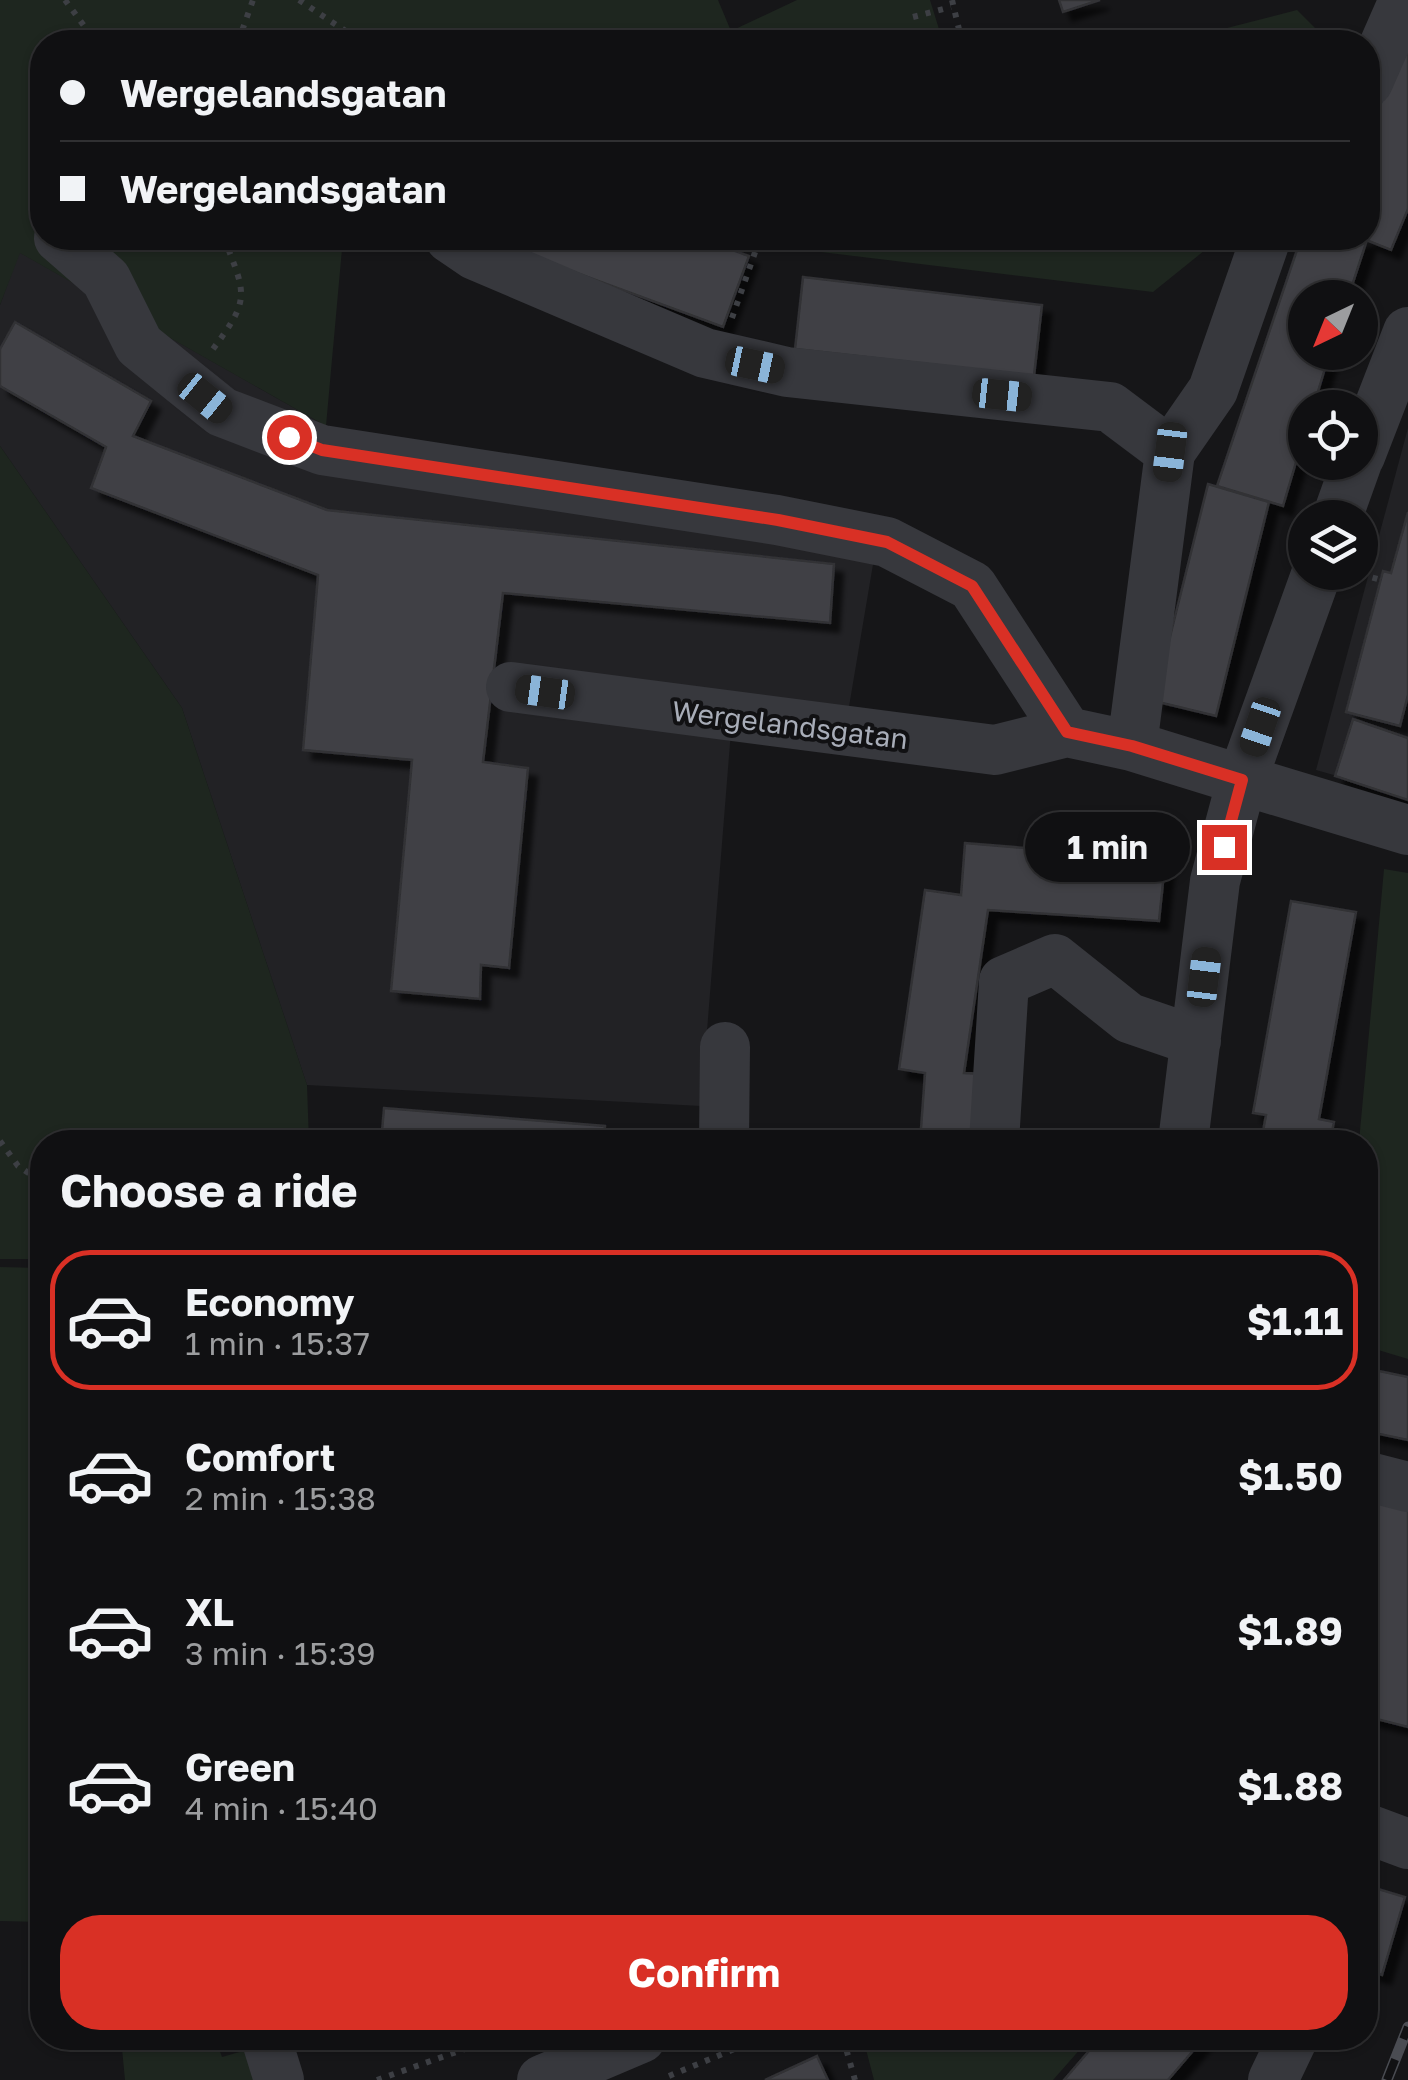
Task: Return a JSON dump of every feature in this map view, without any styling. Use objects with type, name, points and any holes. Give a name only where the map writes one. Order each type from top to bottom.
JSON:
[{"type":"street","points":[[1380,55],[1404,0]]},
{"type":"street","points":[[73,250],[106,279],[139,345],[187,384],[222,412],[322,450],[778,520],[887,542],[972,586],[1067,732]]},
{"type":"street","points":[[468,250],[719,356],[787,372],[1110,406],[1170,452]]},
{"type":"street","points":[[1132,746],[1170,452],[1213,390],[1262,250]]},
{"type":"street","points":[[1378,410],[1408,332]]},
{"type":"street","points":[[1185,1130],[1215,881],[1242,780],[1311,590]]},
{"type":"street","name":"Wergelandsgatan","points":[[512,687],[994,750],[1067,732],[1132,746],[1408,830]]},
{"type":"street","points":[[995,1130],[1004,981],[1055,959],[1130,1018],[1196,1041]]},
{"type":"street","points":[[724,1130],[725,1047]]},
{"type":"street","points":[[1378,1479],[1408,1487]]},
{"type":"street","points":[[1378,1833],[1408,1844]]},
{"type":"street","points":[[269,2050],[278,2080]]},
{"type":"street","points":[[542,2080],[613,2050]]},
{"type":"street","points":[[1273,2080],[1287,2050]]},
{"type":"path","points":[[65,0],[87,30]]},
{"type":"path","points":[[242,30],[253,0]]},
{"type":"path","points":[[299,0],[344,30]]},
{"type":"path","points":[[913,17],[952,3],[959,30]]},
{"type":"path","points":[[187,384],[241,311],[241,282],[229,250]]},
{"type":"path","points":[[719,356],[756,250]]},
{"type":"path","points":[[0,1141],[18,1166],[30,1174]]},
{"type":"path","points":[[377,2080],[462,2050]]},
{"type":"path","points":[[658,2080],[732,2050]]},
{"type":"path","points":[[846,2050],[855,2080]]},
{"type":"shaded area","points":[[0,0],[718,0],[731,30],[30,30],[30,250],[342,250],[326,426],[20,253],[0,305]]},
{"type":"shaded area","points":[[797,0],[930,0],[939,30],[733,30]]},
{"type":"shaded area","points":[[1297,10],[1317,30],[1219,30]]},
{"type":"shaded area","points":[[804,250],[1205,250],[1153,292]]},
{"type":"shaded area","points":[[19,252],[326,426],[881,517],[841,754],[731,731],[701,1106],[307,1085],[182,708],[0,446],[0,305]]},
{"type":"shaded area","points":[[1408,428],[1408,796],[1316,770],[1364,590],[1378,590],[1378,540]]},
{"type":"shaded area","points":[[0,446],[182,708],[307,1085],[309,1130],[30,1130],[30,1259],[0,1259]]},
{"type":"shaded area","points":[[1384,869],[1408,873],[1408,1359],[1378,1350],[1378,1130],[1360,1130]]},
{"type":"shaded area","points":[[0,1267],[30,1268],[30,1922],[0,1921]]},
{"type":"shaded area","points":[[122,2050],[219,2050],[222,2057],[258,2050],[263,2080],[125,2080]]},
{"type":"shaded area","points":[[866,2050],[1079,2050],[1053,2080],[874,2080]]},
{"type":"building","points":[[1059,0],[1100,0],[1063,12]]},
{"type":"building","points":[[1408,36],[1408,209],[1391,250],[1380,246],[1380,105]]},
{"type":"building","points":[[514,250],[733,250],[749,256],[723,327]]},
{"type":"building","points":[[1297,250],[1364,250],[1354,280],[1288,280],[1288,370],[1325,370],[1318,390],[1288,390],[1291,480],[1283,506],[1217,486]]},
{"type":"building","points":[[803,277],[1042,305],[1034,376],[795,349]]},
{"type":"building","points":[[15,322],[151,401],[133,436],[327,510],[834,564],[830,623],[503,593],[483,762],[528,768],[509,968],[481,965],[480,999],[391,991],[412,760],[303,750],[318,575],[91,488],[106,447],[0,386],[0,349]]},
{"type":"building","points":[[1208,484],[1269,502],[1216,716],[1154,701]]},
{"type":"building","points":[[1408,512],[1408,695],[1400,726],[1346,712],[1383,571],[1391,573]]},
{"type":"building","points":[[1353,719],[1408,738],[1408,800],[1335,776]]},
{"type":"building","points":[[965,843],[1074,852],[1075,844],[1166,854],[1159,921],[988,910],[964,1073],[989,1074],[985,1130],[921,1130],[925,1073],[899,1069],[925,890],[961,895]]},
{"type":"building","points":[[1291,901],[1356,912],[1319,1119],[1334,1122],[1332,1130],[1263,1130],[1266,1115],[1253,1113]]},
{"type":"building","points":[[384,1108],[605,1126],[605,1130],[382,1130]]},
{"type":"building","points":[[1378,1371],[1408,1377],[1408,1440],[1378,1434]]},
{"type":"building","points":[[1378,1498],[1408,1505],[1408,1727],[1378,1719]]},
{"type":"building","points":[[1378,1889],[1405,1897],[1382,1975],[1378,1974]]},
{"type":"building","points":[[1090,2050],[1194,2050],[1168,2080],[1064,2080]]},
{"type":"building","points":[[817,2056],[828,2080],[765,2080]]},
{"type":"railway","points":[[1387,2080],[1408,2027]]},
{"type":"route","points":[[289,437],[322,450],[778,520],[887,542],[972,586],[1067,732],[1132,746],[1242,780],[1224,847]]}]
